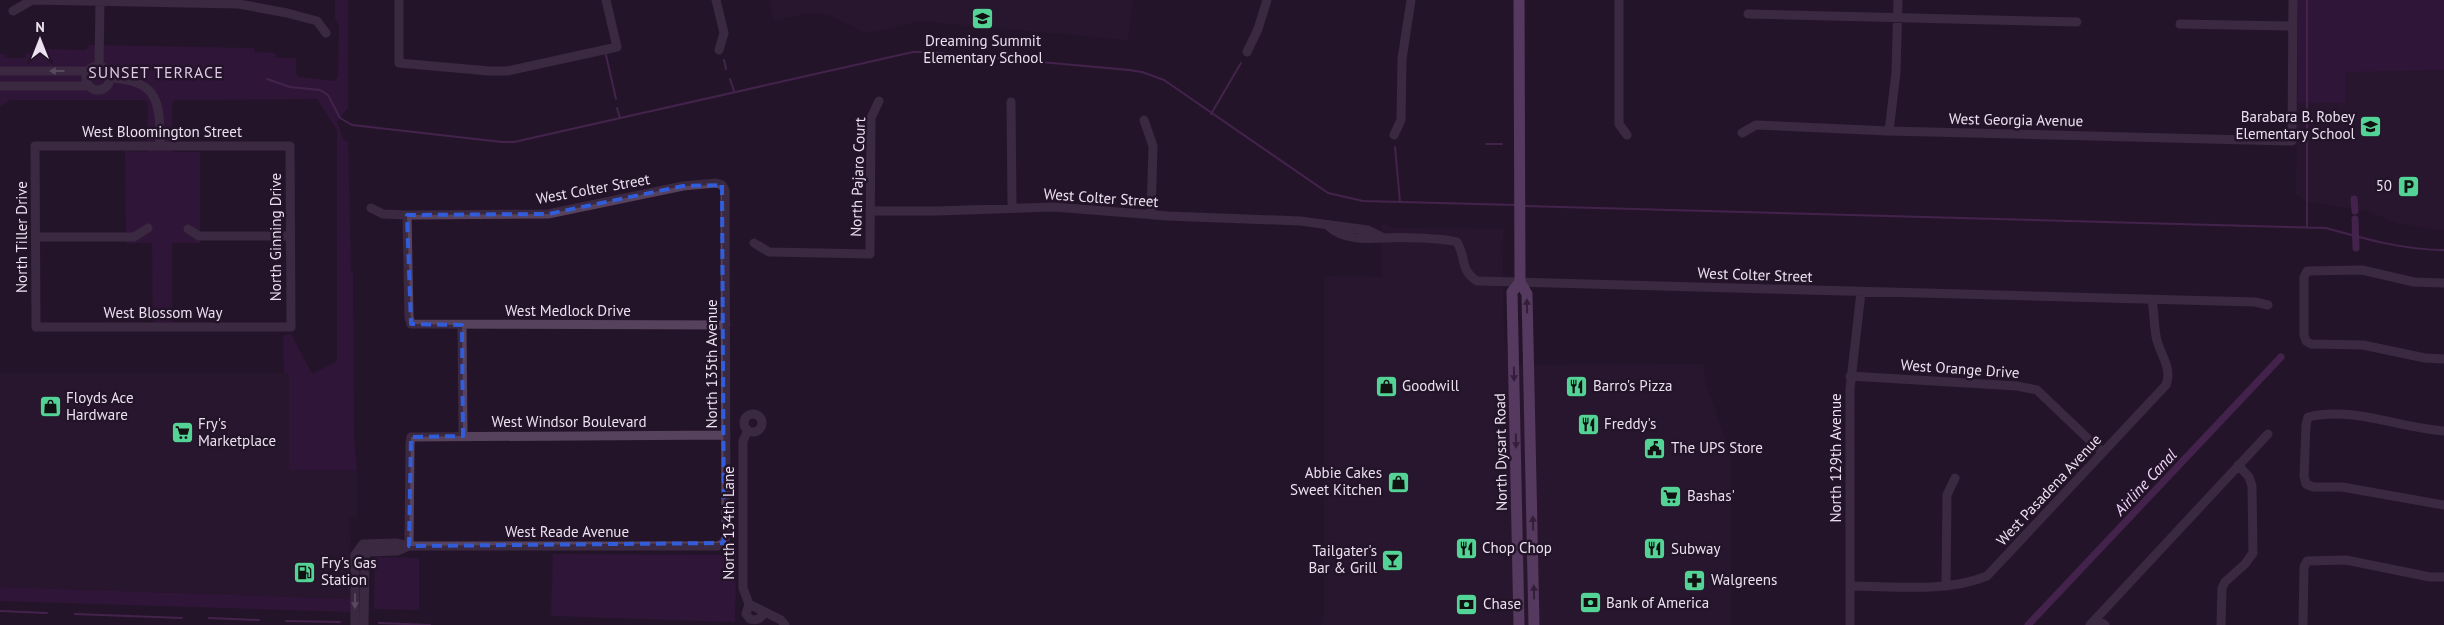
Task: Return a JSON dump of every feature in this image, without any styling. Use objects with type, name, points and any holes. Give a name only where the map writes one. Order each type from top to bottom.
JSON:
[{"type":"main road","name":"North Dysart Road","points":[[1519,0],[1520,282],[1527,294],[1534,625]]},
{"type":"main road","name":"North Dysart Road","points":[[1519,625],[1512,292],[1520,282]]},
{"type":"main road","points":[[1517,482],[1531,482]]},
{"type":"street","points":[[13,11],[32,0],[241,2],[317,21],[326,32]]},
{"type":"street","points":[[399,0],[399,63],[490,72],[507,71],[617,47],[606,0]]},
{"type":"street","points":[[716,0],[724,33],[719,50]]},
{"type":"street","points":[[1247,52],[1258,29],[1267,0]]},
{"type":"street","points":[[1394,135],[1401,120],[1402,59],[1411,0]]},
{"type":"street","points":[[1619,0],[1619,124],[1627,135]]},
{"type":"street","points":[[1889,131],[1896,73],[1898,0]]},
{"type":"street","points":[[2180,24],[2293,26],[2293,0]]},
{"type":"street","points":[[100,2],[100,66]]},
{"type":"street","points":[[1748,14],[2077,22]]},
{"type":"street","name":"West Georgia Avenue","points":[[1742,133],[1756,125],[1889,131],[2292,141],[2293,26]]},
{"type":"street","points":[[100,66],[108,71],[110,78],[109,84],[104,90],[97,91],[88,86],[1,86],[1,71],[88,70],[100,66]]},
{"type":"street","points":[[88,70],[85,80],[88,86]]},
{"type":"street","points":[[110,78],[137,82],[153,95],[160,112],[160,146]]},
{"type":"street","name":"North Pajaro Court","points":[[754,244],[769,252],[870,254],[871,118],[879,101]]},
{"type":"street","points":[[1011,102],[1012,207]]},
{"type":"street","points":[[1144,120],[1153,146],[1151,214]]},
{"type":"street","name":"West Bloomington Street","points":[[35,146],[290,146]]},
{"type":"street","name":"North Tiller Drive","points":[[35,146],[36,327]]},
{"type":"street","name":"North Ginning Drive","points":[[290,146],[291,327]]},
{"type":"street","name":"West Colter Street","points":[[371,208],[383,214],[407,215],[548,214],[683,186],[716,183],[722,185]]},
{"type":"street","name":"North 135th Avenue","points":[[722,185],[725,190],[726,325],[726,537],[724,543]]},
{"type":"street","name":"West Colter Street","points":[[870,211],[1054,207],[1300,221],[1368,230],[1384,238],[1457,242],[1464,253],[1464,267],[1468,275],[1477,281],[2255,302],[2268,306]]},
{"type":"street","name":"West Medlock Drive","points":[[407,215],[409,317],[411,324],[726,325]]},
{"type":"street","points":[[36,237],[134,237],[148,228]]},
{"type":"street","points":[[188,229],[199,236],[290,236]]},
{"type":"street","points":[[2444,283],[2414,282],[2362,270],[2307,272],[2304,277],[2304,335],[2306,342],[2311,344],[2363,345],[2425,358],[2444,359]]},
{"type":"street","name":"North 129th Avenue","points":[[1850,625],[1850,376],[1861,292]]},
{"type":"street","name":"West Pasadena Avenue","points":[[1850,586],[1946,586],[1967,584],[1987,576],[2166,386],[2169,378],[2168,369],[2156,338],[2152,300]]},
{"type":"street","points":[[462,325],[463,436]]},
{"type":"street","name":"West Blossom Way","points":[[36,327],[291,327]]},
{"type":"street","name":"West Orange Drive","points":[[1850,376],[2017,386],[2037,390],[2102,452]]},
{"type":"street","points":[[2444,431],[2364,417],[2339,415],[2308,417],[2305,442],[2306,484],[2313,487],[2342,487],[2444,504]]},
{"type":"street","name":"North 134th Lane","points":[[748,430],[743,441],[743,588],[749,604],[781,620],[785,625]]},
{"type":"street","points":[[2105,625],[2093,622],[2268,434]]},
{"type":"street","name":"West Windsor Boulevard","points":[[410,546],[410,444],[412,438],[463,436],[726,435]]},
{"type":"street","points":[[2222,625],[2222,588],[2224,582],[2245,564],[2252,553],[2252,486],[2249,477],[2238,465]]},
{"type":"street","points":[[1946,586],[1947,494],[1955,478]]},
{"type":"street","name":"West Reade Avenue","points":[[365,548],[410,546],[718,546],[724,543]]},
{"type":"street","points":[[355,625],[355,555],[365,548]]},
{"type":"street","points":[[364,625],[365,548]]},
{"type":"street","points":[[2303,625],[2304,567],[2307,561],[2346,560],[2430,577],[2444,577]]},
{"type":"highlighted area","points":[[722,185],[724,543],[409,546],[411,437],[463,436],[462,325],[411,324],[407,215],[548,214],[683,186]]},
{"type":"shaded area","points":[[335,0],[348,0],[348,108],[337,121],[343,139],[348,142],[351,269],[353,274],[354,439],[357,470],[289,470],[289,373],[284,373],[283,336],[291,334],[312,374],[337,361],[337,130],[317,99],[175,100],[172,103],[172,152],[200,152],[200,243],[172,243],[172,322],[153,322],[152,243],[126,243],[125,151],[147,152],[148,103],[144,100],[10,100],[0,107],[0,54],[5,54],[5,58],[26,58],[26,53],[47,54],[47,49],[86,50],[89,45],[254,48],[255,52],[275,53],[276,58],[296,58],[296,74],[299,77],[335,81],[338,77],[339,25],[335,18]]},
{"type":"shaded area","name":"Dreaming Summit Elementary School","points":[[769,0],[1132,0],[1128,40],[921,21],[866,33],[829,15],[807,13],[774,21]]},
{"type":"shaded area","name":"Barabara B. Robey Elementary School","points":[[2298,0],[2444,0],[2444,229],[2430,229],[2397,223],[2364,210],[2306,202],[2296,194]]},
{"type":"shaded area","points":[[2298,0],[2444,0],[2444,70],[2345,72],[2345,103],[2298,103]]},
{"type":"shaded area","points":[[1382,223],[1394,228],[1504,229],[1502,246],[1504,339],[1509,365],[1704,364],[1705,381],[1731,456],[1731,625],[1321,625],[1324,611],[1324,276],[1382,277]]},
{"type":"shaded area","points":[[0,373],[289,373],[289,470],[357,470],[357,517],[350,518],[351,599],[0,587]]},
{"type":"shaded area","points":[[553,554],[736,555],[735,622],[551,616]]},
{"type":"shaded area","points":[[375,557],[419,558],[419,610],[374,609]]},
{"type":"shaded area","points":[[0,587],[351,599],[351,612],[0,601]]},
{"type":"waterway","points":[[2307,0],[2307,228]]},
{"type":"waterway","points":[[267,79],[290,87],[320,90],[328,95],[340,118],[352,125],[514,142],[913,52],[1129,70],[1142,72],[1164,80],[1328,193],[1363,201],[1516,205]]},
{"type":"waterway","points":[[606,55],[616,99]]},
{"type":"waterway","points":[[724,60],[726,69]]},
{"type":"waterway","points":[[1211,114],[1241,63]]},
{"type":"waterway","points":[[730,79],[734,91]]},
{"type":"waterway","points":[[617,108],[620,118]]},
{"type":"waterway","points":[[1486,144],[1502,144]]},
{"type":"waterway","points":[[1395,147],[1400,202]]},
{"type":"waterway","name":"Airline Canal","points":[[2354,199],[2355,211]]},
{"type":"waterway","points":[[1524,206],[2326,228],[2399,246],[2444,250]]},
{"type":"waterway","name":"Airline Canal","points":[[2355,219],[2356,248]]},
{"type":"waterway","name":"Airline Canal","points":[[2028,625],[2281,357]]},
{"type":"waterway","points":[[0,611],[47,613]]},
{"type":"waterway","points":[[75,614],[182,618]]},
{"type":"waterway","points":[[209,618],[259,620]]},
{"type":"waterway","points":[[286,621],[340,622]]},
{"type":"waterway","points":[[379,623],[430,625]]},
{"type":"place","name":"Dreaming Summit Elementary School","points":[[983,18]]},
{"type":"place","name":"Barabara B. Robey Elementary School","points":[[2371,126]]},
{"type":"place","name":"50","points":[[2408,186]]},
{"type":"place","name":"Goodwill","points":[[1386,386]]},
{"type":"place","name":"Barro's Pizza","points":[[1577,386]]},
{"type":"place","name":"Floyds Ace Hardware","points":[[50,407]]},
{"type":"place","name":"Freddy's","points":[[1588,424]]},
{"type":"place","name":"Fry's Marketplace","points":[[182,433]]},
{"type":"place","name":"The UPS Store","points":[[1655,448]]},
{"type":"place","name":"Abbie Cakes Sweet Kitchen","points":[[1398,482]]},
{"type":"place","name":"Bashas'","points":[[1671,496]]},
{"type":"place","name":"Chop Chop","points":[[1466,548]]},
{"type":"place","name":"Subway","points":[[1655,549]]},
{"type":"place","name":"Tailgater's Bar & Grill","points":[[1393,560]]},
{"type":"place","name":"Fry's Gas Station","points":[[305,572]]},
{"type":"place","name":"Walgreens","points":[[1695,580]]},
{"type":"place","name":"Bank of America","points":[[1590,603]]},
{"type":"place","name":"Chase","points":[[1467,604]]},
{"type":"district","name":"SUNSET TERRACE","points":[[156,72]]}]
